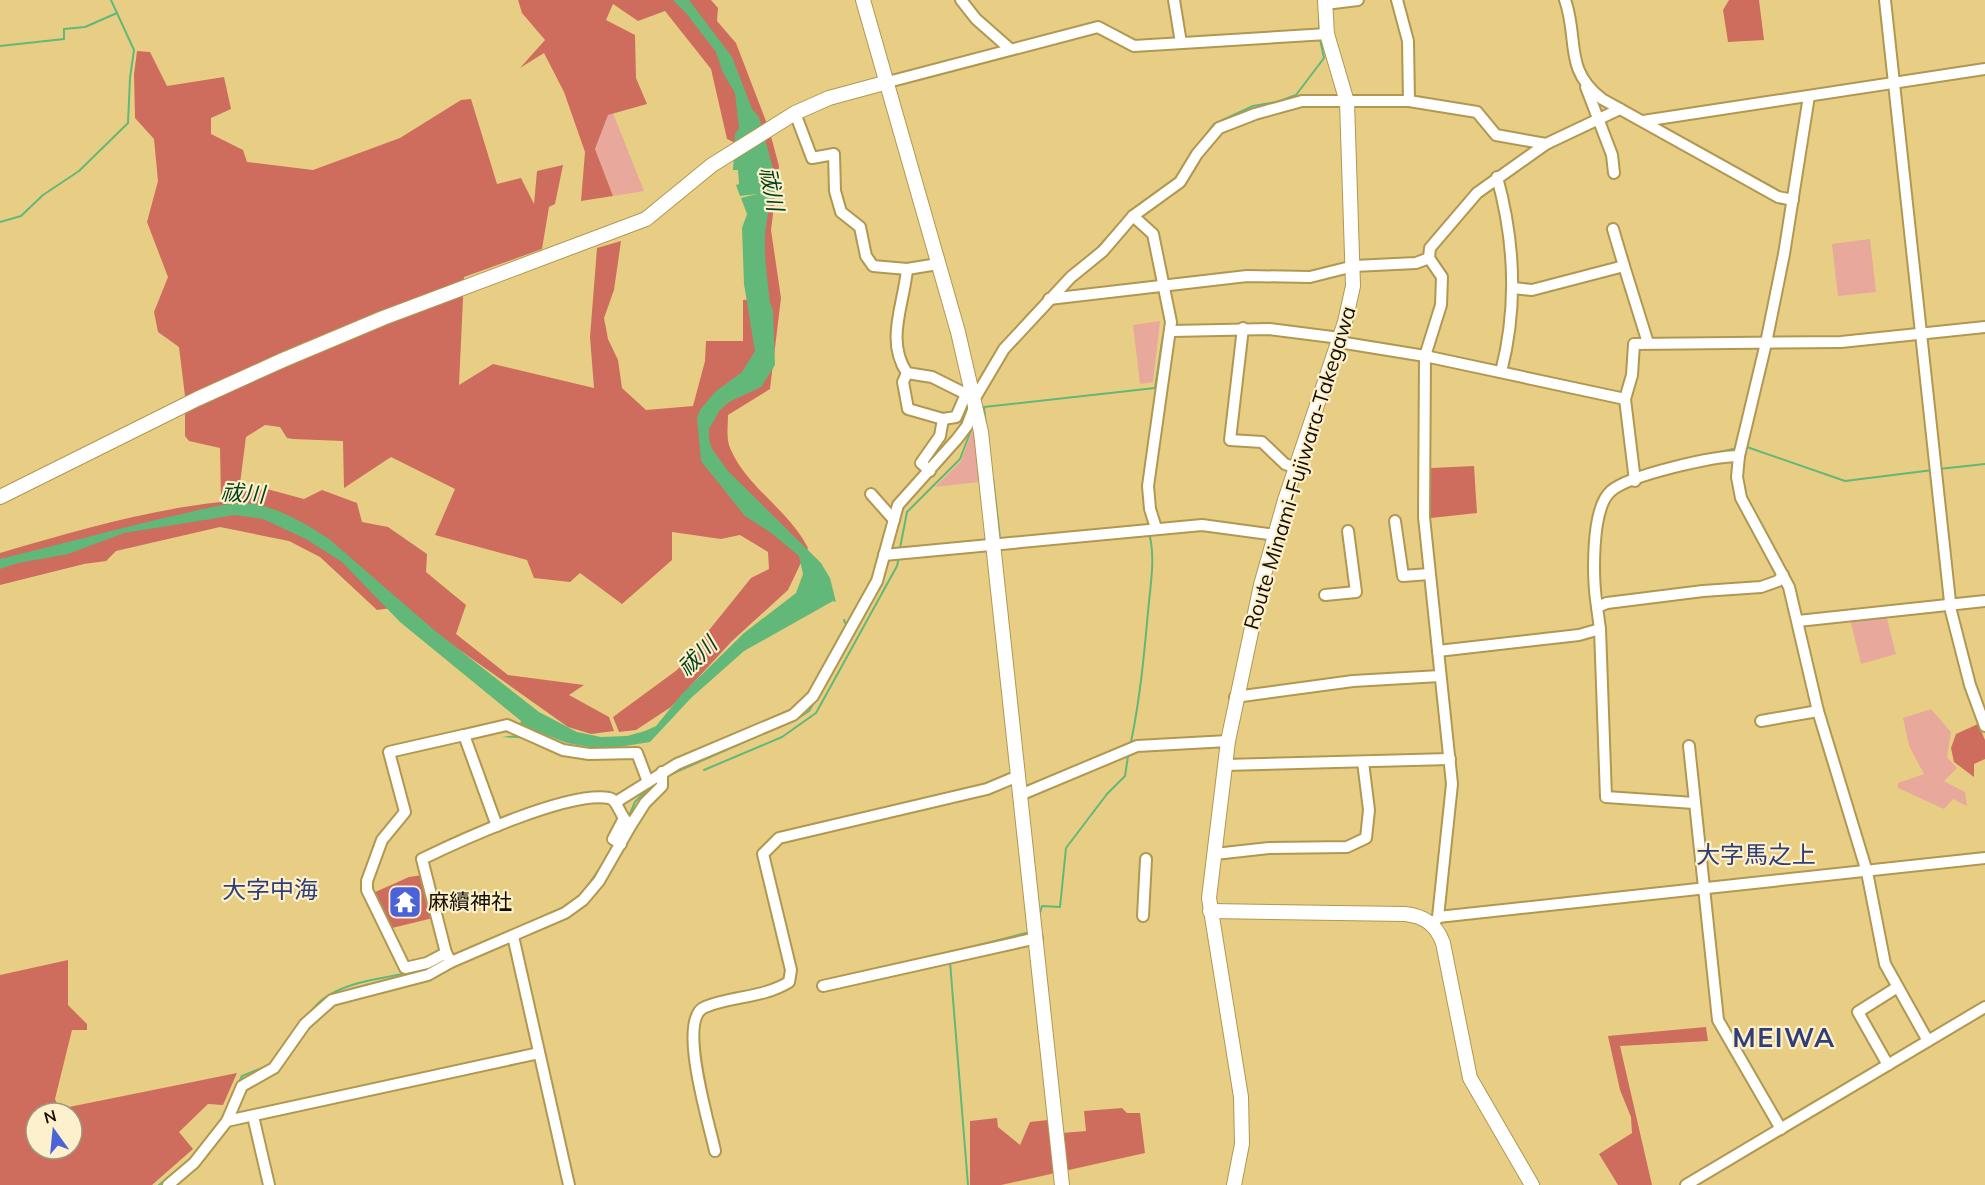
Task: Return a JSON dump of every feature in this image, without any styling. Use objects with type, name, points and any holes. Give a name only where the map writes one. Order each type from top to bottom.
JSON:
[{"type":"street","points":[[863,0],[888,82],[973,397],[993,546],[1062,1185]]},
{"type":"street","points":[[961,0],[976,19],[1010,49]]},
{"type":"street","points":[[1174,0],[1181,43]]},
{"type":"street","points":[[1325,2],[1358,0]]},
{"type":"street","points":[[1397,0],[1408,41],[1409,101]]},
{"type":"street","points":[[1565,0],[1577,70],[1586,87],[1612,155],[1614,173]]},
{"type":"street","points":[[1885,0],[1951,604],[1970,685],[1985,726]]},
{"type":"street","name":"Route Minami-Fujiwara-Takegawa","points":[[1234,1185],[1242,1144],[1241,1097],[1210,911],[1228,741],[1235,697],[1261,585],[1296,468],[1339,340],[1353,286],[1347,102],[1327,34],[1325,2]]},
{"type":"street","points":[[0,497],[197,399],[283,360],[383,318],[645,219],[728,155],[795,114],[829,98],[1098,27],[1134,46],[1327,34]]},
{"type":"street","points":[[1643,121],[1985,69]]},
{"type":"street","points":[[1586,87],[1620,109],[1778,197],[1793,200]]},
{"type":"street","points":[[1809,96],[1793,200],[1766,343],[1739,456],[1737,477],[1741,498],[1783,575],[1798,621],[1818,711],[1867,872],[1885,964],[1896,988],[1928,1041]]},
{"type":"street","points":[[907,373],[903,382],[908,409],[944,419],[956,417],[973,397],[1004,349],[1049,300],[1103,251],[1133,216],[1180,182],[1197,154],[1219,128],[1238,119],[1302,101],[1409,101],[1478,112],[1496,135],[1546,144]]},
{"type":"street","points":[[1532,1185],[1470,1078],[1443,943],[1436,921],[1452,784],[1424,517],[1425,356],[1441,305],[1442,277],[1429,258],[1430,248],[1477,193],[1497,177],[1546,144],[1620,109]]},
{"type":"street","points":[[795,114],[812,158],[834,154],[835,191],[841,213],[860,226],[866,256],[873,266],[907,269],[938,264]]},
{"type":"street","points":[[1497,177],[1512,243],[1511,328],[1502,370]]},
{"type":"street","points":[[1133,216],[1153,234],[1171,331],[1151,448],[1148,486],[1150,509],[1156,528]]},
{"type":"street","points":[[1613,229],[1648,343]]},
{"type":"street","points":[[1049,300],[1247,276],[1310,277],[1354,266],[1416,263],[1429,258]]},
{"type":"street","points":[[1513,288],[1532,290],[1624,266]]},
{"type":"street","points":[[907,269],[905,290],[898,313],[896,340],[898,359],[907,373],[932,377],[973,397]]},
{"type":"street","points":[[1634,477],[1622,400],[1632,375],[1634,344],[1841,342],[1985,327]]},
{"type":"street","points":[[1171,331],[1243,328],[1309,333],[1502,370],[1622,400]]},
{"type":"street","points":[[1243,328],[1230,440],[1262,442],[1285,464],[1296,468]]},
{"type":"street","points":[[616,802],[662,772],[804,708],[813,696],[877,581],[902,500],[964,430],[973,397]]},
{"type":"street","points":[[930,471],[921,463],[940,436],[944,419]]},
{"type":"street","points":[[1694,803],[1606,797],[1600,629],[1594,583],[1595,556],[1605,500],[1611,490],[1634,477],[1721,456],[1739,456]]},
{"type":"street","points":[[871,494],[894,520]]},
{"type":"street","points":[[1395,521],[1403,576],[1429,574]]},
{"type":"street","points":[[886,555],[1202,525],[1276,535]]},
{"type":"street","points":[[1325,595],[1356,592],[1348,531]]},
{"type":"street","points":[[1597,607],[1607,603],[1703,591],[1761,587],[1778,581],[1783,575]]},
{"type":"street","points":[[1798,621],[1985,601]]},
{"type":"street","points":[[1438,651],[1579,635],[1600,629]]},
{"type":"street","points":[[1235,697],[1353,681],[1440,676]]},
{"type":"street","points":[[1761,721],[1818,711]]},
{"type":"street","points":[[648,782],[637,753],[589,754],[563,750],[507,725],[389,752],[405,812],[382,840],[367,881],[369,895],[405,968],[448,958],[513,936],[566,913],[583,900],[599,881],[627,823],[662,786],[662,772]]},
{"type":"street","points":[[464,735],[497,826]]},
{"type":"street","points":[[1020,795],[1137,746],[1228,741]]},
{"type":"street","points":[[1689,746],[1718,1020],[1781,1129]]},
{"type":"street","points":[[1225,765],[1450,759]]},
{"type":"street","points":[[1215,854],[1269,848],[1347,847],[1366,838],[1369,810],[1363,762]]},
{"type":"street","points":[[716,1151],[692,1039],[693,1017],[702,1007],[776,990],[789,982],[790,970],[763,854],[771,843],[779,838],[987,789],[1018,776]]},
{"type":"street","points":[[448,958],[422,859],[497,826],[569,803],[611,798],[616,802],[627,823]]},
{"type":"street","points":[[1210,911],[1405,914],[1436,921],[1985,858]]},
{"type":"street","points":[[1143,916],[1146,859]]},
{"type":"street","points":[[513,936],[569,1185]]},
{"type":"street","points":[[823,986],[1037,938]]},
{"type":"street","points":[[168,1185],[194,1163],[227,1121],[242,1086],[274,1068],[305,1024],[332,1000],[428,975],[448,958]]},
{"type":"street","points":[[1888,1065],[1858,1012],[1896,988]]},
{"type":"street","points":[[1686,1185],[1985,1007]]},
{"type":"street","points":[[227,1121],[539,1053]]},
{"type":"street","points":[[253,1116],[269,1185]]},
{"type":"shaded area","points":[[518,0],[711,0],[718,8],[717,21],[736,43],[769,129],[779,166],[771,230],[781,298],[770,389],[728,415],[727,432],[730,448],[737,462],[800,534],[808,548],[788,590],[732,641],[671,707],[636,730],[619,732],[613,717],[677,670],[751,578],[769,569],[768,552],[740,535],[721,539],[672,532],[672,560],[622,604],[580,573],[570,582],[534,578],[527,560],[435,535],[455,489],[391,457],[344,488],[343,441],[287,438],[280,427],[265,425],[246,437],[239,491],[267,489],[304,499],[322,490],[357,503],[362,522],[388,527],[427,554],[426,572],[466,605],[456,634],[508,675],[584,685],[569,695],[609,717],[614,731],[591,734],[568,727],[399,607],[377,610],[320,557],[289,541],[220,527],[116,551],[106,561],[84,564],[0,585],[0,553],[137,516],[221,502],[220,448],[189,441],[185,436],[185,396],[179,347],[158,332],[154,312],[168,277],[147,222],[158,181],[154,139],[135,118],[134,74],[137,51],[150,52],[167,86],[224,77],[231,109],[211,118],[211,134],[243,150],[247,162],[313,170],[400,138],[461,100],[471,99],[497,184],[521,178],[534,204],[537,171],[563,165],[555,204],[549,207],[542,249],[464,277],[459,385],[493,364],[594,388],[590,337],[597,248],[621,241],[614,290],[604,318],[608,339],[618,360],[622,388],[646,410],[693,406],[705,361],[706,341],[743,341],[743,300],[767,298],[760,203],[771,172],[761,155],[727,139],[711,69],[665,11],[638,21],[613,4],[606,20],[635,35],[636,78],[647,104],[608,115],[595,149],[613,196],[581,201],[585,152],[564,92],[544,53],[520,68],[545,40],[522,13]]},
{"type":"shaded area","points":[[673,0],[689,0],[732,57],[752,109],[759,117],[778,187],[760,192],[777,189],[767,217],[765,231],[765,260],[770,303],[773,310],[775,365],[761,387],[729,402],[720,410],[709,429],[709,439],[712,449],[728,471],[821,563],[830,578],[836,602],[833,601],[744,651],[691,698],[650,742],[619,747],[589,747],[567,743],[526,727],[518,738],[502,737],[516,735],[521,721],[400,622],[342,562],[306,539],[263,519],[235,515],[124,533],[68,554],[18,563],[0,569],[0,559],[137,524],[220,505],[250,503],[259,505],[295,519],[329,539],[434,630],[539,712],[577,732],[601,737],[627,736],[656,726],[682,694],[744,633],[796,593],[803,574],[799,556],[770,532],[745,516],[701,461],[697,418],[700,410],[715,392],[742,372],[755,351],[744,284],[742,228],[747,214],[741,198],[757,194],[740,196],[736,185],[739,184],[738,170],[733,170],[735,134],[739,128],[735,93],[723,73],[716,52]]},
{"type":"shaded area","points":[[1729,0],[1759,0],[1764,40],[1728,42],[1723,10]]},
{"type":"shaded area","points":[[613,113],[644,191],[613,196],[595,149],[608,115]]},
{"type":"shaded area","points":[[1870,239],[1876,292],[1838,296],[1832,244]]},
{"type":"shaded area","points":[[1160,321],[1153,382],[1140,384],[1133,325]]},
{"type":"shaded area","points":[[975,431],[979,482],[935,487],[961,461],[972,432]]},
{"type":"shaded area","points":[[1474,466],[1477,513],[1431,518],[1431,468]]},
{"type":"shaded area","points":[[1886,615],[1896,654],[1861,664],[1850,619]]},
{"type":"shaded area","points":[[1931,709],[1951,732],[1947,757],[1957,768],[1944,781],[1965,792],[1967,806],[1953,799],[1944,809],[1898,788],[1898,783],[1924,774],[1909,746],[1903,718]]},
{"type":"shaded area","points":[[1978,724],[1985,740],[1985,759],[1974,764],[1974,777],[1954,762],[1951,748],[1956,734]]},
{"type":"shaded area","points":[[423,875],[433,918],[392,928],[373,893],[409,877]]},
{"type":"shaded area","points":[[68,960],[68,1005],[87,1024],[87,1030],[72,1030],[56,1101],[24,1101],[24,1161],[84,1161],[84,1104],[237,1073],[223,1105],[208,1104],[179,1132],[193,1149],[152,1185],[0,1185],[0,975]]},
{"type":"shaded area","points":[[1706,1027],[1708,1041],[1620,1046],[1652,1185],[1618,1185],[1599,1154],[1632,1133],[1631,1117],[1620,1090],[1608,1036]]},
{"type":"shaded area","points":[[1122,1108],[1127,1113],[1140,1113],[1145,1153],[1001,1185],[970,1185],[970,1121],[997,1118],[998,1127],[1020,1145],[1030,1122],[1048,1120],[1050,1134],[1086,1131],[1084,1111]]},
{"type":"waterway","points":[[0,222],[21,216],[43,195],[79,171],[128,123],[134,50],[111,0]]},
{"type":"waterway","points":[[1319,5],[1319,30]]},
{"type":"waterway","points":[[0,46],[64,39],[64,29],[85,27],[117,13]]},
{"type":"waterway","points":[[1195,149],[1214,124],[1253,106],[1277,102],[1296,95],[1324,58],[1320,39]]},
{"type":"waterway","points":[[1093,253],[1134,208],[1177,177]]},
{"type":"waterway","points":[[1026,317],[1068,273]]},
{"type":"waterway","points":[[986,425],[984,407],[1155,388],[1163,336]]},
{"type":"waterway","points":[[983,374],[989,364]]},
{"type":"waterway","points":[[961,426],[963,414]]},
{"type":"waterway","points":[[900,548],[907,512],[960,459],[973,425]]},
{"type":"waterway","points":[[919,489],[957,446]]},
{"type":"waterway","points":[[1747,447],[1845,481],[1933,470]]},
{"type":"waterway","points":[[1702,456],[1733,449]]},
{"type":"waterway","points":[[1673,462],[1690,458]]},
{"type":"waterway","points":[[1939,469],[1985,464]]},
{"type":"waterway","points":[[993,478],[1000,538]]},
{"type":"waterway","points":[[1131,742],[1137,710],[1151,583],[1152,552],[1149,533]]},
{"type":"waterway","points":[[1001,549],[1021,547]]},
{"type":"waterway","points":[[704,770],[782,737],[816,713],[897,566],[899,557]]},
{"type":"waterway","points":[[839,660],[882,583],[889,558]]},
{"type":"waterway","points":[[844,620],[847,627]]},
{"type":"waterway","points":[[667,776],[797,719],[809,711],[815,701]]},
{"type":"waterway","points":[[1040,913],[1042,906],[1060,907],[1066,848],[1107,794],[1125,776],[1128,756]]},
{"type":"waterway","points":[[629,816],[635,802],[650,787]]},
{"type":"waterway","points":[[584,891],[600,868]]},
{"type":"waterway","points":[[980,945],[1026,933]]},
{"type":"waterway","points":[[473,947],[504,934]]},
{"type":"waterway","points":[[950,962],[968,1185]]},
{"type":"waterway","points":[[307,1016],[323,999],[349,986],[435,965]]},
{"type":"waterway","points":[[283,1046],[295,1029]]},
{"type":"waterway","points":[[236,1088],[242,1076],[272,1064]]},
{"type":"waterway","points":[[159,1185],[190,1159],[206,1139]]},
{"type":"place","name":"麻續神社","points":[[405,902]]},
{"type":"district","name":"大字馬之上","points":[[1756,855]]},
{"type":"district","name":"大字中海","points":[[270,890]]},
{"type":"district","name":"MEIWA","points":[[1784,1038]]},
{"type":"water label","name":"祓川","points":[[772,189]]},
{"type":"water label","name":"祓川","points":[[243,493]]},
{"type":"water label","name":"祓川","points":[[697,656]]}]
